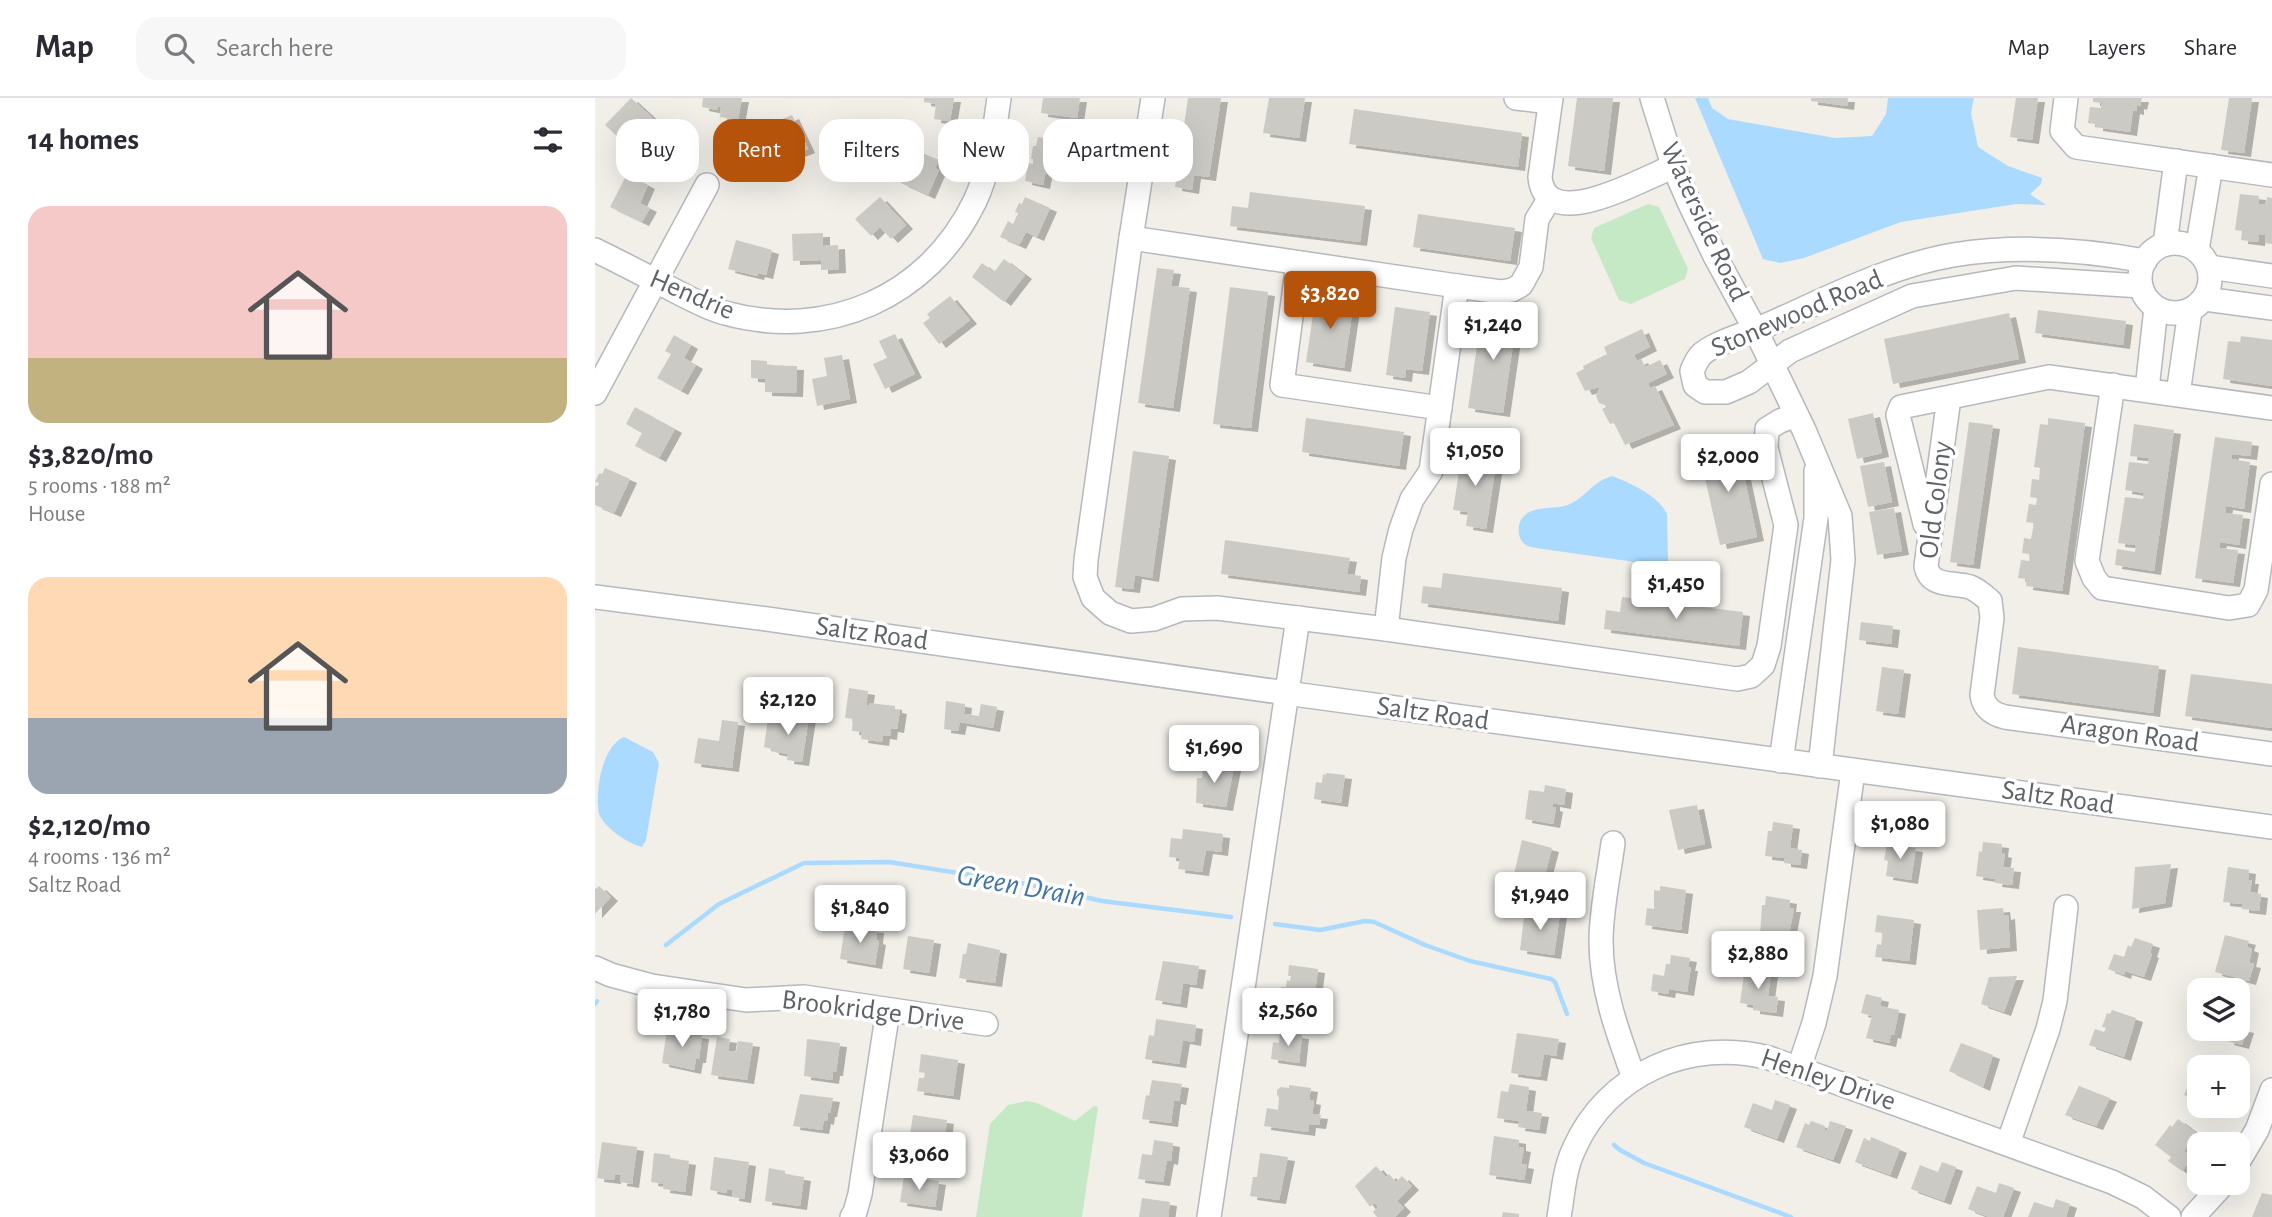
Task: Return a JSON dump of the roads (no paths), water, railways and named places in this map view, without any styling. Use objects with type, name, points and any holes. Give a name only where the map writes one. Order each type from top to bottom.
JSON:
[{"type":"street","name":"Hendrie","points":[[595,250],[712,309],[772,322],[806,321],[843,315],[889,295],[919,274],[940,254],[975,201],[987,168],[999,98]]},
{"type":"street","points":[[1153,98],[1086,560],[1085,577],[1093,598],[1110,612],[1131,621],[1154,619],[1182,609],[1217,608],[1737,679],[1751,676],[1763,666],[1769,646],[1786,525],[1766,447],[1767,429],[1796,415]]},
{"type":"street","points":[[1516,98],[1550,100],[1540,177],[1542,190],[1550,198],[1565,204],[1585,202],[1673,165]]},
{"type":"street","name":"Waterside Road","points":[[1652,98],[1673,165],[1715,256],[1756,331],[1817,457],[1840,516],[1843,560],[1820,766]]},
{"type":"street","points":[[2066,98],[2062,131],[2076,147],[2272,174]]},
{"type":"street","points":[[2165,244],[2176,162]]},
{"type":"street","points":[[2178,394],[2198,305],[2210,289],[2211,278],[2203,258],[2211,166]]},
{"type":"street","points":[[595,393],[707,185]]},
{"type":"street","points":[[1131,238],[1501,292],[1521,285],[1531,267],[1537,219],[1550,198]]},
{"type":"street","points":[[2272,276],[2203,258],[2182,243],[2165,244],[2153,250],[2140,273],[2146,299],[2157,308],[2173,314],[2198,305],[2272,308]]},
{"type":"street","name":"Stonewood Road","points":[[2141,286],[2016,278],[1912,296],[1790,351],[1749,382],[1726,392],[1705,392],[1695,385],[1692,370],[1701,355],[1726,341],[1907,267],[1952,256],[2016,249],[2064,250],[2145,261]]},
{"type":"street","points":[[1298,262],[1282,384],[1440,408]]},
{"type":"street","points":[[1386,629],[1396,548],[1412,499],[1431,471],[1457,286]]},
{"type":"street","points":[[2147,389],[2157,308]]},
{"type":"street","points":[[1929,536],[1898,415],[1901,407],[2049,377],[2272,408]]},
{"type":"street","points":[[2113,385],[2087,561],[2094,578],[2102,588],[2229,608],[2248,605],[2256,590],[2272,484]]},
{"type":"street","name":"Old Colony","points":[[1949,398],[1929,536],[1927,575],[1938,582],[1971,588],[1990,601],[1992,618],[1982,695],[1990,710]]},
{"type":"street","name":"Waterside Road","points":[[1781,761],[1816,518],[1817,457]]},
{"type":"street","points":[[1775,591],[1838,600]]},
{"type":"street","name":"Saltz Road","points":[[595,597],[767,619],[1286,694],[2272,827]]},
{"type":"street","points":[[1209,1217],[1298,618]]},
{"type":"street","name":"Aragon Road","points":[[1990,710],[2005,717],[2272,754]]},
{"type":"street","points":[[1799,1068],[1814,1023],[1825,976],[1853,771]]},
{"type":"street","points":[[1613,843],[1600,939],[1612,1011],[1634,1078]]},
{"type":"street","points":[[2008,1144],[2055,1001],[2066,907]]},
{"type":"street","name":"Brookridge Drive","points":[[595,968],[652,986],[746,1000],[804,997],[986,1024]]},
{"type":"street","points":[[855,1215],[887,1010]]},
{"type":"street","name":"Henley Drive","points":[[1559,1217],[1568,1167],[1581,1133],[1600,1107],[1634,1078],[1671,1059],[1713,1051],[1755,1054],[2008,1144],[2128,1189],[2169,1217]]},
{"type":"street","points":[[2250,1141],[2272,1090]]},
{"type":"street","points":[[2193,1217],[2213,1195]]},
{"type":"water","points":[[1695,98],[1708,98],[1712,108],[1728,119],[1835,138],[1872,136],[1886,114],[1888,98],[1974,98],[1971,113],[1978,147],[2008,166],[2042,178],[2041,184],[2030,194],[2046,205],[2016,204],[1901,222],[1804,258],[1780,263],[1763,259]]},
{"type":"water","points":[[1613,476],[1643,491],[1663,507],[1667,514],[1668,562],[1649,564],[1534,548],[1523,543],[1519,527],[1521,519],[1529,512],[1572,503],[1601,481]]},
{"type":"water","points":[[624,737],[653,752],[659,763],[646,840],[642,847],[617,835],[599,814],[601,771],[610,750]]},
{"type":"waterway","name":"Green Drain","points":[[666,945],[719,904],[804,863],[889,862],[1027,884],[1102,901],[1231,917]]},
{"type":"waterway","name":"Green Drain","points":[[1275,924],[1320,930],[1365,921],[1374,922],[1425,945],[1470,961],[1551,979],[1555,982],[1567,1014]]},
{"type":"waterway","name":"Green Drain","points":[[1614,1145],[1644,1163],[1791,1217]]}]
